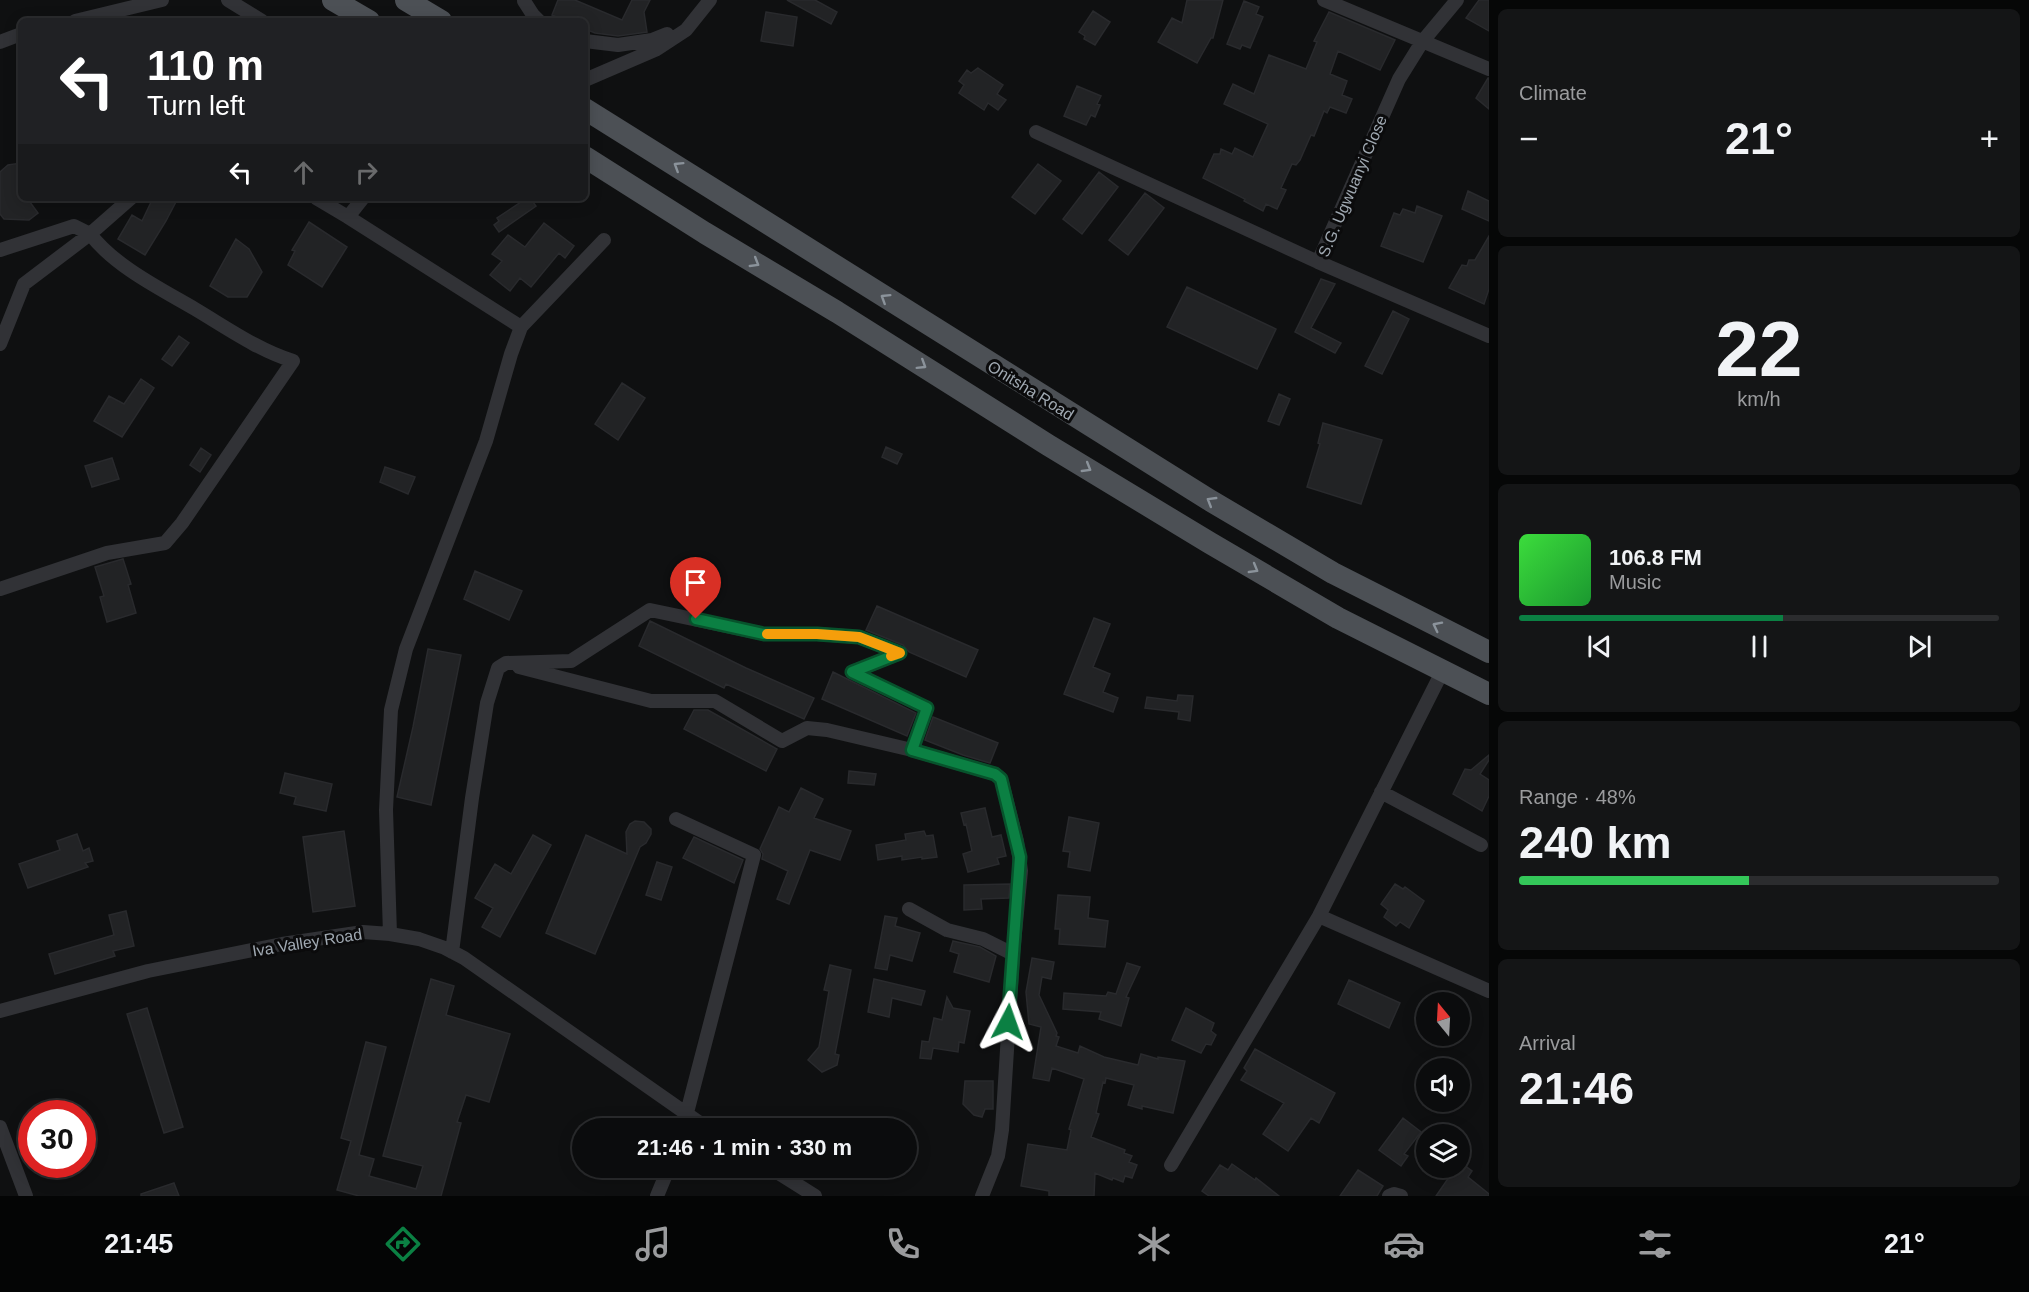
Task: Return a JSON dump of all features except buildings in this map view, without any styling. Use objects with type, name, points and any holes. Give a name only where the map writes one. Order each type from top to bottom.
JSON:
[{"type":"main road","points":[[333,0],[364,18]]},
{"type":"main road","points":[[406,0],[436,18]]},
{"type":"main road","name":"Onitsha Road","points":[[588,111],[1210,501],[1334,573],[1489,652]]},
{"type":"main road","points":[[588,159],[1048,445],[1220,549],[1338,618],[1489,694]]},
{"type":"street","points":[[87,18],[162,0]]},
{"type":"street","points":[[228,0],[257,18]]},
{"type":"street","points":[[523,0],[536,18]]},
{"type":"street","points":[[588,79],[657,48],[686,30],[710,0]]},
{"type":"street","points":[[1324,0],[1489,69]]},
{"type":"street","name":"S.G. Ugwuanyi Close","points":[[1457,0],[1422,42],[1399,79],[1318,262],[1489,336]]},
{"type":"street","points":[[588,41],[618,45],[638,43],[652,40],[663,34],[686,30]]},
{"type":"street","points":[[0,42],[18,35]]},
{"type":"street","points":[[1035,132],[1318,262]]},
{"type":"street","points":[[0,344],[24,284],[90,234],[128,201]]},
{"type":"street","points":[[321,201],[521,327]]},
{"type":"street","points":[[348,217],[361,201]]},
{"type":"street","points":[[0,249],[74,226],[90,234],[98,244],[139,276],[268,353],[293,361],[188,515],[165,543],[107,553],[0,589]]},
{"type":"street","points":[[390,934],[386,810],[391,710],[406,649],[486,441],[521,327],[604,240]]},
{"type":"street","points":[[452,952],[487,703],[498,668],[506,663],[571,661],[650,610],[764,634],[859,637],[900,653],[852,672],[927,708],[912,750]]},
{"type":"street","points":[[506,663],[651,701],[715,701],[782,741],[807,728],[817,729],[912,750],[995,774],[1001,779],[1020,857],[1002,1130],[998,1156],[982,1196]]},
{"type":"street","points":[[1172,1165],[1319,916],[1442,672]]},
{"type":"street","points":[[1381,792],[1481,845]]},
{"type":"street","points":[[676,819],[754,855],[687,1118]]},
{"type":"street","points":[[909,909],[947,930],[983,939],[1013,954]]},
{"type":"street","points":[[1319,916],[1489,991]]},
{"type":"street","name":"Iva Valley Road","points":[[0,1011],[148,971],[282,944],[363,932],[390,934],[419,939],[464,958],[681,1118]]},
{"type":"street","points":[[0,1126],[26,1196]]},
{"type":"street","points":[[657,1196],[664,1178]]},
{"type":"street","points":[[786,1178],[815,1196]]},
{"type":"street","points":[[1389,1196],[1401,1196]]},
{"type":"slow traffic","points":[[767,634],[859,637],[900,653],[891,656]]},
{"type":"route","points":[[696,619],[764,634],[859,637],[900,653],[852,672],[927,708],[912,750],[995,774],[1001,779],[1017,841],[1021,871],[1008,1022]]}]
